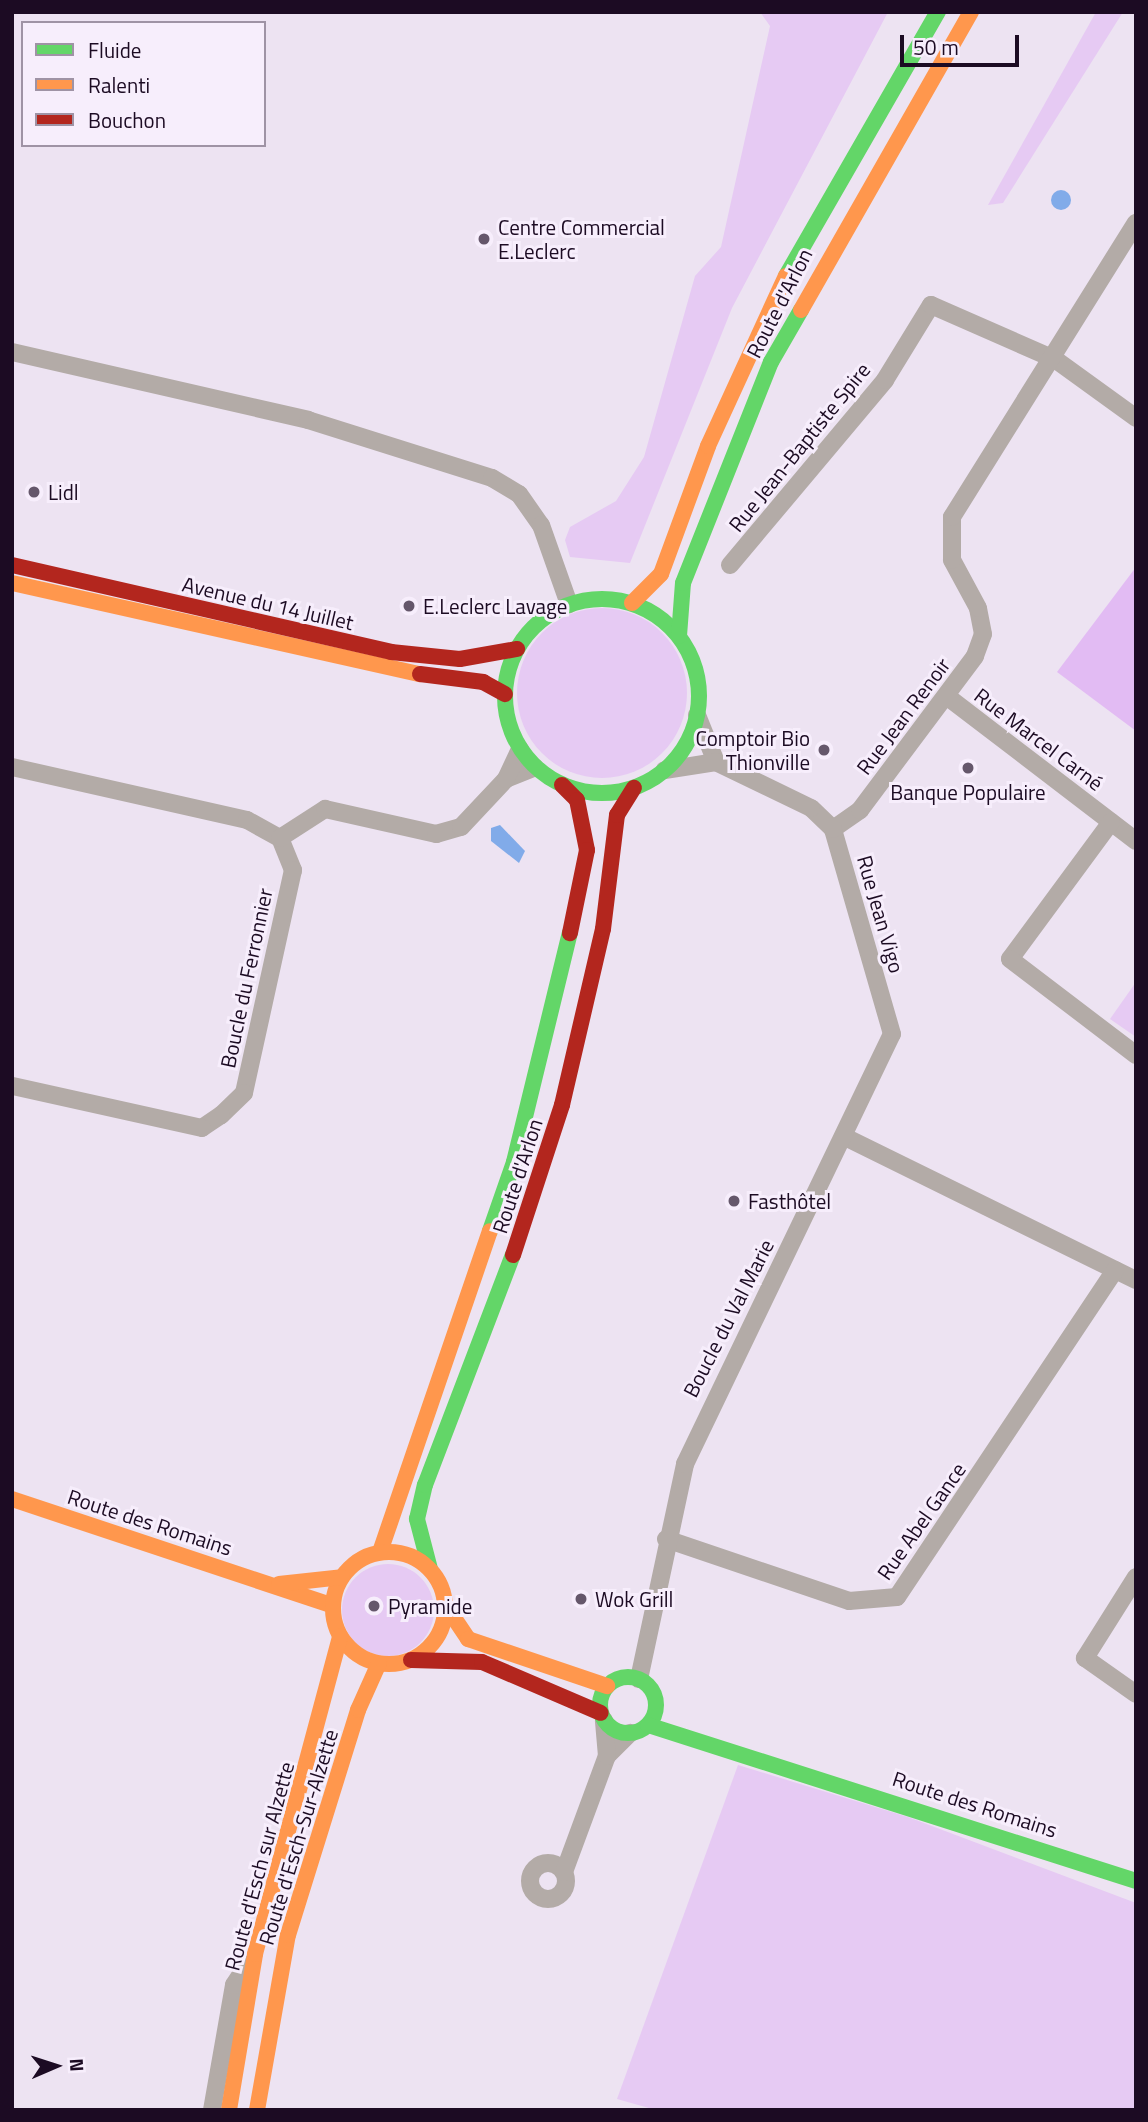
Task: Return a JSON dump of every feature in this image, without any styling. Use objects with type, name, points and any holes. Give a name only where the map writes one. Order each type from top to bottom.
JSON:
[{"type":"main road","name":"Route d'Arlon","points":[[632,603],[661,575],[708,446],[772,300],[938,12]]},
{"type":"main road","name":"Route d'Arlon","points":[[678,636],[683,583],[771,362],[971,12]]},
{"type":"main road","name":"Avenue du 14 Juillet","points":[[12,565],[391,652],[460,659],[517,649]]},
{"type":"main road","name":"Avenue du 14 Juillet","points":[[12,583],[391,670],[483,681],[505,694]]},
{"type":"main road","points":[[600,598],[632,603],[678,636],[697,677],[697,715],[687,742],[665,770],[634,788],[597,793],[562,785],[536,766],[520,749],[505,694],[517,649],[543,618],[569,604],[600,598]]},
{"type":"main road","name":"Route d'Arlon","points":[[380,1552],[514,1163],[558,996],[587,850],[577,800],[562,785]]},
{"type":"main road","name":"Route d'Arlon","points":[[430,1569],[417,1519],[425,1485],[527,1219],[562,1105],[603,929],[612,834],[634,788]]},
{"type":"main road","name":"Route des Romains","points":[[12,1499],[333,1606]]},
{"type":"main road","points":[[639,1679],[622,1678],[607,1686],[478,1644],[455,1627],[430,1569],[407,1555],[380,1552],[342,1577],[333,1606],[340,1636],[379,1663],[411,1660],[482,1662],[603,1717],[630,1733],[648,1725],[655,1698]]},
{"type":"main road","name":"Route des Romains","points":[[275,1585],[342,1577]]},
{"type":"main road","points":[[411,1660],[442,1628],[446,1606]]},
{"type":"main road","name":"Route d'Esch sur Alzette","points":[[229,2110],[255,1954],[340,1636]]},
{"type":"main road","name":"Route d'Esch-Sur-Alzette","points":[[257,2110],[288,1935],[358,1710],[379,1663]]},
{"type":"main road","name":"Route des Romains","points":[[639,1679],[655,1698],[676,1713],[801,1769]]},
{"type":"main road","points":[[603,1717],[607,1686]]},
{"type":"main road","name":"Route des Romains","points":[[648,1725],[801,1769],[1136,1881]]},
{"type":"street","points":[[1056,360],[1066,326],[1136,223]]},
{"type":"street","name":"Rue Jean-Baptiste Spire","points":[[730,565],[862,409],[931,305],[1056,360],[1136,418]]},
{"type":"street","points":[[12,352],[308,420],[492,478],[519,494],[541,525],[569,604]]},
{"type":"street","name":"Rue Jean Renoir","points":[[833,829],[860,810],[948,698],[984,634],[978,608],[952,561],[952,517],[1056,360]]},
{"type":"street","name":"Rue Marcel Carné","points":[[948,698],[1136,841]]},
{"type":"street","points":[[697,715],[716,762]]},
{"type":"street","points":[[12,767],[247,820],[280,838],[325,809],[436,834],[461,827],[506,779],[520,749]]},
{"type":"street","points":[[665,770],[716,762],[811,808],[833,829]]},
{"type":"street","points":[[506,779],[536,766]]},
{"type":"street","points":[[1111,822],[1010,959],[1136,1055]]},
{"type":"street","name":"Rue Jean Vigo","points":[[833,829],[892,1034],[845,1137]]},
{"type":"street","name":"Boucle du Ferronnier","points":[[12,1086],[202,1128],[221,1115],[244,1093],[293,870],[280,838]]},
{"type":"street","points":[[845,1137],[1136,1280]]},
{"type":"street","name":"Boucle du Val Marie","points":[[639,1679],[666,1539],[709,1405],[845,1137]]},
{"type":"street","name":"Rue Abel Gance","points":[[666,1539],[849,1601],[897,1597],[1115,1270]]},
{"type":"street","points":[[1136,1577],[1085,1658],[1136,1694]]},
{"type":"street","points":[[603,1717],[607,1756]]},
{"type":"street","points":[[564,1872],[607,1756],[630,1733]]},
{"type":"street","points":[[212,2110],[234,1985],[255,1954]]},
{"type":"shaded area","points":[[760,12],[888,12],[732,308],[630,563],[570,557],[565,540],[570,527],[616,501],[644,457],[695,276],[721,247],[770,26]]},
{"type":"shaded area","points":[[1096,12],[1123,12],[1003,203],[988,205]]},
{"type":"shaded area","points":[[1136,567],[1136,731],[1057,672]]},
{"type":"shaded area","points":[[602,608],[635,614],[662,633],[681,660],[687,693],[681,726],[662,753],[635,772],[602,778],[569,772],[542,753],[523,726],[517,693],[523,660],[542,633],[569,614]]},
{"type":"shaded area","points":[[1136,982],[1136,1037],[1110,1019]]},
{"type":"shaded area","points":[[388,1564],[406,1567],[421,1577],[431,1592],[434,1610],[431,1628],[421,1643],[406,1653],[388,1656],[370,1653],[355,1643],[345,1628],[342,1610],[345,1592],[355,1577],[370,1567]]},
{"type":"shaded area","points":[[738,1765],[908,1817],[1136,1903],[1136,2110],[656,2110],[617,2099]]},
{"type":"water","points":[[1061,190],[1068,193],[1071,200],[1068,207],[1061,210],[1054,207],[1051,200],[1054,193]]},
{"type":"water","points":[[500,825],[525,851],[519,863],[491,841],[491,828]]},
{"type":"traffic: fast","points":[[786,276],[938,12]]},
{"type":"traffic: fast","points":[[679,636],[683,583],[771,362],[801,310]]},
{"type":"traffic: fast","points":[[602,599],[639,607],[670,628],[691,659],[699,696],[691,733],[670,764],[639,785],[602,793],[565,785],[534,764],[513,733],[505,696],[513,659],[534,628],[565,607],[602,599]]},
{"type":"traffic: fast","points":[[490,1231],[514,1162],[570,933]]},
{"type":"traffic: fast","points":[[430,1569],[417,1519],[425,1485],[513,1255]]},
{"type":"traffic: fast","points":[[628,1677],[639,1679],[648,1685],[654,1694],[656,1705],[654,1716],[648,1725],[639,1731],[628,1733],[617,1731],[608,1725],[602,1716],[600,1705],[602,1694],[608,1685],[617,1679],[628,1677]]},
{"type":"traffic: fast","points":[[648,1725],[1136,1881]]},
{"type":"traffic: slow","points":[[801,310],[971,12]]},
{"type":"traffic: slow","points":[[632,603],[661,574],[708,446],[786,276]]},
{"type":"traffic: slow","points":[[12,583],[420,674]]},
{"type":"traffic: slow","points":[[380,1552],[490,1231]]},
{"type":"traffic: slow","points":[[12,1499],[333,1606]]},
{"type":"traffic: slow","points":[[389,1552],[410,1556],[429,1568],[441,1587],[445,1608],[441,1629],[429,1648],[410,1660],[389,1664],[368,1660],[349,1648],[337,1629],[333,1608],[337,1587],[349,1568],[368,1556],[389,1552]]},
{"type":"traffic: slow","points":[[279,1584],[342,1577]]},
{"type":"traffic: slow","points":[[446,1606],[468,1639],[607,1686]]},
{"type":"traffic: slow","points":[[229,2110],[255,1954],[340,1636]]},
{"type":"traffic: slow","points":[[257,2110],[288,1935],[358,1710],[379,1663]]},
{"type":"traffic: jam","points":[[12,565],[391,652],[460,659],[517,649]]},
{"type":"traffic: jam","points":[[420,674],[483,682],[505,694]]},
{"type":"traffic: jam","points":[[562,785],[577,800],[587,850],[570,933]]},
{"type":"traffic: jam","points":[[513,1255],[562,1105],[603,929],[617,815],[634,788]]},
{"type":"traffic: jam","points":[[411,1660],[482,1662],[601,1713]]},
{"type":"place","name":"Centre Commercial E.Leclerc","points":[[484,239]]},
{"type":"place","name":"Lidl","points":[[34,492]]},
{"type":"place","name":"E.Leclerc Lavage","points":[[409,606]]},
{"type":"place","name":"Comptoir Bio Thionville","points":[[824,750]]},
{"type":"place","name":"Banque Populaire","points":[[968,768]]},
{"type":"place","name":"Fasthôtel","points":[[734,1201]]},
{"type":"place","name":"Wok Grill","points":[[581,1599]]},
{"type":"place","name":"Pyramide","points":[[374,1606]]}]
